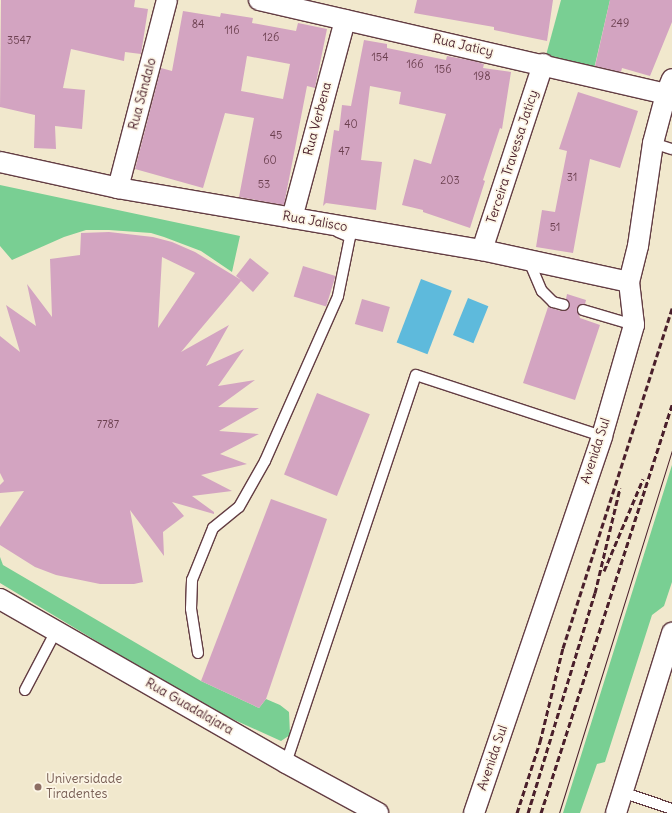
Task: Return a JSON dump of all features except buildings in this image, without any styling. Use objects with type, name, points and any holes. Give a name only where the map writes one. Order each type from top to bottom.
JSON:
[{"type":"street","name":"Rua Sândalo","points":[[118,188],[167,0]]},
{"type":"street","name":"Rua Jaticy","points":[[259,0],[543,64],[669,86]]},
{"type":"street","name":"Rua Verbena","points":[[292,218],[345,20]]},
{"type":"street","name":"Terceira Travessa Jaticy","points":[[482,250],[543,64]]},
{"type":"street","name":"Avenida Sul","points":[[474,813],[602,436],[634,325],[629,282],[638,246],[654,143],[669,86]]},
{"type":"street","name":"Rua Jalisco","points":[[0,162],[118,188],[314,223],[482,250],[629,282]]},
{"type":"street","name":"Rua Guadalajara","points":[[0,599],[286,763],[378,813]]},
{"type":"street","points":[[616,813],[672,633]]},
{"type":"lane","points":[[654,143],[672,149]]},
{"type":"lane","points":[[198,653],[191,609],[192,580],[214,528],[240,507],[265,461],[338,296],[350,237],[314,223]]},
{"type":"lane","points":[[529,261],[542,291],[553,302],[564,305]]},
{"type":"lane","points":[[583,310],[634,325]]},
{"type":"lane","points":[[286,763],[416,375],[602,436]]},
{"type":"lane","points":[[25,690],[56,631]]},
{"type":"lane","points":[[622,792],[672,809]]},
{"type":"lane","points":[[651,813],[654,803]]},
{"type":"green space","points":[[561,0],[610,0],[594,69],[545,59]]},
{"type":"green space","points":[[0,185],[240,236],[232,272],[201,251],[164,237],[151,233],[109,230],[86,230],[64,237],[12,260],[0,246]]},
{"type":"green space","points":[[672,465],[672,582],[664,606],[652,615],[605,762],[597,764],[580,813],[563,813]]},
{"type":"green space","points":[[0,557],[3,565],[201,681],[259,708],[266,699],[280,705],[289,712],[290,735],[281,741],[206,707],[0,583]]},
{"type":"water","points":[[421,279],[452,291],[427,354],[397,342]]},
{"type":"water","points":[[468,298],[488,306],[473,343],[453,335]]},
{"type":"tram line","points":[[559,813],[672,450]]},
{"type":"railway","points":[[517,813],[540,742],[563,648],[672,308]]},
{"type":"railway","points":[[541,813],[672,405]]},
{"type":"railway","points":[[604,571],[643,479]]},
{"type":"railway","points":[[528,813],[595,593],[620,488]]},
{"type":"place","name":"Universidade Tiradentes","points":[[38,787]]}]
